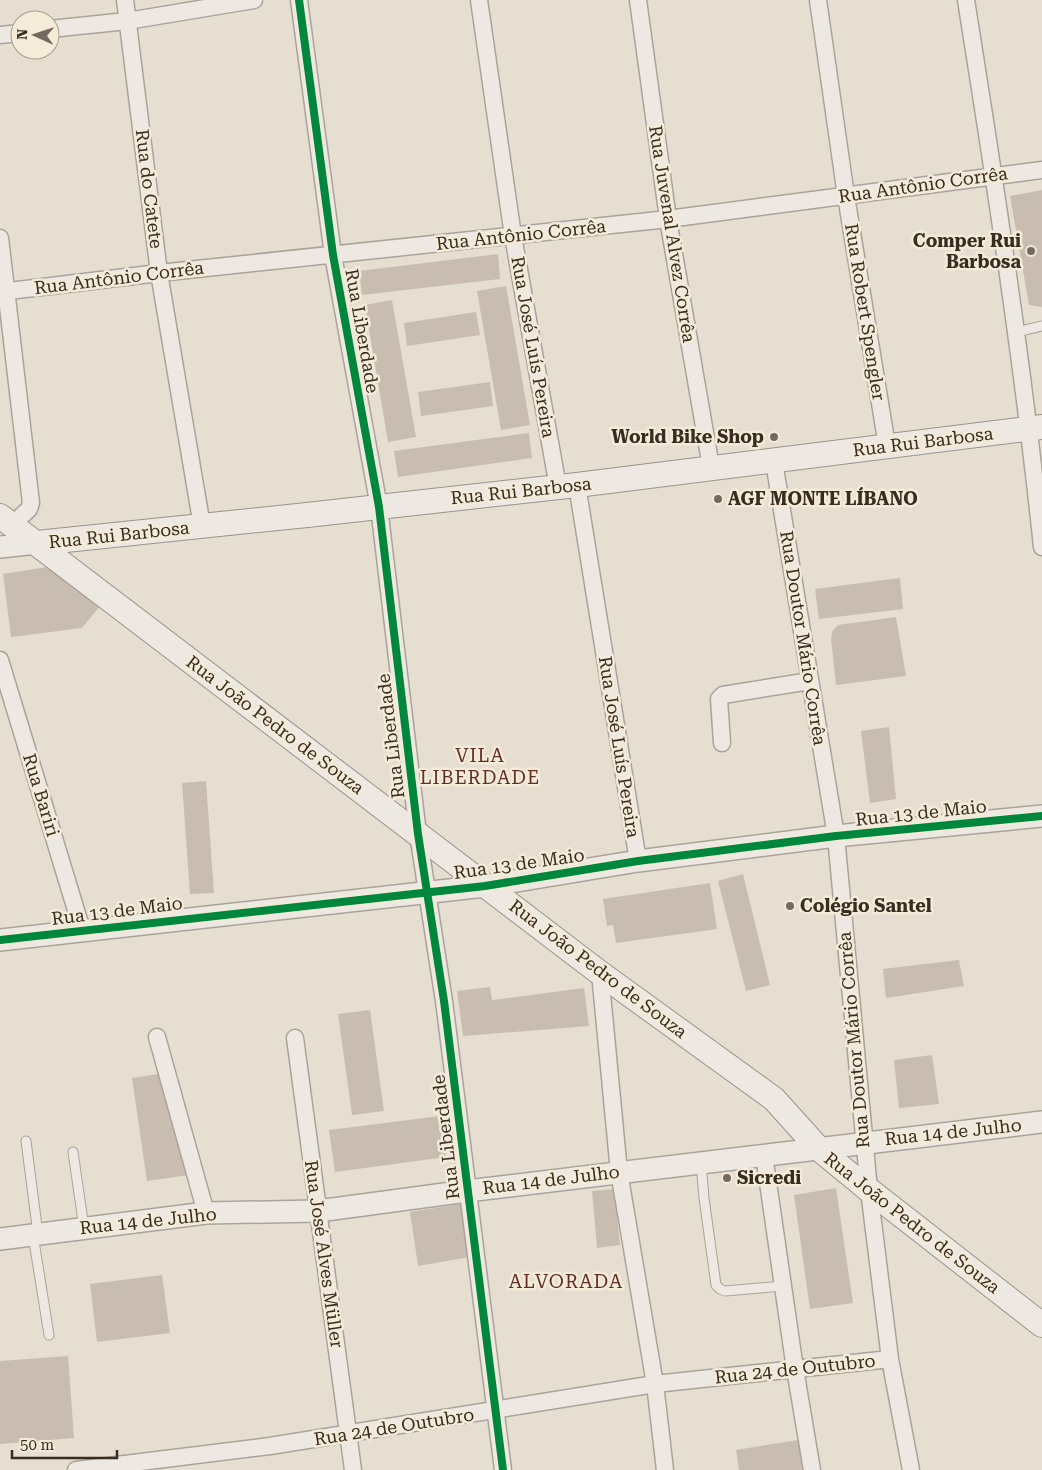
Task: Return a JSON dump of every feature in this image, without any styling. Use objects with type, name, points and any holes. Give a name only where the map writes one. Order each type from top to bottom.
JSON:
[{"type":"main road","name":"Rua Rui Barbosa","points":[[37,543],[568,486],[774,462],[1036,428]]},
{"type":"main road","name":"Rua João Pedro de Souza","points":[[6,520],[600,973],[774,1099],[819,1149],[1042,1325]]},
{"type":"street","name":"Rua do Catete","points":[[125,0],[159,273],[202,526]]},
{"type":"street","points":[[60,28],[127,21],[254,0]]},
{"type":"street","name":"Rua Liberdade","points":[[299,0],[333,255],[379,507],[418,834],[444,1001],[503,1470]]},
{"type":"street","name":"Rua José Luís Pereira","points":[[478,0],[513,236],[568,486],[638,861]]},
{"type":"street","name":"Rua Juvenal Alvez Corrêa","points":[[638,0],[668,219],[711,468]]},
{"type":"street","name":"Rua Robert Spengler","points":[[818,0],[846,196],[887,446]]},
{"type":"street","points":[[966,0],[994,175],[1016,332],[1036,428],[1042,547]]},
{"type":"street","name":"Rua Antônio Corrêa","points":[[4,292],[159,273],[668,219],[1042,170]]},
{"type":"street","points":[[0,238],[4,292],[32,504],[29,509],[6,520]]},
{"type":"street","name":"Rua Doutor Mário Corrêa","points":[[774,462],[836,836],[863,1142],[890,1359],[911,1470]]},
{"type":"street","name":"Rua Rui Barbosa","points":[[0,547],[37,543]]},
{"type":"street","name":"Rua Bariri","points":[[0,660],[82,930]]},
{"type":"street","points":[[722,743],[719,699],[723,695],[810,681]]},
{"type":"street","name":"Rua 13 de Maio","points":[[0,940],[426,891],[485,886],[638,861],[836,836],[1042,816]]},
{"type":"street","points":[[600,973],[619,1172],[655,1384],[666,1470]]},
{"type":"street","points":[[158,1037],[206,1213]]},
{"type":"street","name":"Rua José Alves Müller","points":[[295,1038],[353,1470]]},
{"type":"street","name":"Rua 14 de Julho","points":[[0,1239],[206,1213],[318,1211],[863,1142],[1042,1122]]},
{"type":"street","points":[[764,1155],[795,1369],[812,1470]]},
{"type":"street","name":"Rua 24 de Outubro","points":[[76,1470],[270,1446],[655,1384],[890,1359]]},
{"type":"lane","points":[[1016,332],[1042,326]]},
{"type":"lane","points":[[26,1141],[49,1335]]},
{"type":"lane","points":[[73,1152],[84,1228]]},
{"type":"lane","points":[[701,1162],[716,1285],[726,1291],[783,1286]]},
{"type":"building","name":"Comper Rui Barbosa","points":[[1042,190],[1042,307],[1029,305],[1010,196]]},
{"type":"building","points":[[498,254],[500,279],[362,295],[359,271]]},
{"type":"building","points":[[506,286],[530,425],[501,430],[477,291]]},
{"type":"building","points":[[392,300],[416,437],[388,442],[365,305]]},
{"type":"building","points":[[476,312],[480,335],[407,346],[404,323]]},
{"type":"building","points":[[490,382],[493,406],[421,416],[418,392]]},
{"type":"building","points":[[529,433],[532,458],[398,477],[394,451]]},
{"type":"building","points":[[60,565],[105,600],[82,628],[11,637],[3,574]]},
{"type":"building","points":[[900,578],[903,609],[819,619],[815,589]]},
{"type":"building","points":[[896,617],[906,676],[836,685],[831,638],[833,630],[838,625]]},
{"type":"building","points":[[889,727],[896,799],[870,803],[861,731]]},
{"type":"building","points":[[206,781],[214,893],[190,894],[182,783]]},
{"type":"building","points":[[743,874],[770,985],[746,991],[718,881]]},
{"type":"building","points":[[710,883],[717,929],[616,943],[613,925],[607,926],[603,899]]},
{"type":"building","points":[[959,960],[964,986],[886,998],[883,969]]},
{"type":"building","points":[[490,987],[492,1000],[584,988],[589,1026],[463,1036],[457,991]]},
{"type":"building","points":[[370,1010],[384,1111],[352,1115],[338,1014]]},
{"type":"building","points":[[932,1055],[939,1104],[899,1108],[894,1060]]},
{"type":"building","points":[[158,1074],[189,1175],[147,1181],[132,1078]]},
{"type":"building","points":[[440,1116],[446,1157],[335,1172],[329,1130]]},
{"type":"building","points":[[836,1188],[853,1303],[810,1309],[794,1195]]},
{"type":"building","points":[[614,1189],[620,1245],[597,1248],[592,1191]]},
{"type":"building","points":[[461,1204],[470,1257],[418,1266],[410,1212]]},
{"type":"building","points":[[162,1275],[170,1333],[97,1342],[90,1284]]},
{"type":"building","points":[[68,1356],[74,1438],[0,1444],[0,1361]]},
{"type":"building","points":[[798,1440],[803,1470],[739,1470],[736,1450]]},
{"type":"cycle path","points":[[299,0],[333,255],[379,507],[418,834],[444,1001],[503,1470]]},
{"type":"cycle path","points":[[0,940],[485,886],[638,861],[836,836],[1042,816]]},
{"type":"place","name":"Comper Rui Barbosa","points":[[1031,251]]},
{"type":"place","name":"World Bike Shop","points":[[774,437]]},
{"type":"place","name":"AGF MONTE LÍBANO","points":[[718,499]]},
{"type":"place","name":"Colégio Santel","points":[[790,906]]},
{"type":"place","name":"Sicredi","points":[[727,1178]]},
{"type":"district","name":"VILA LIBERDADE","points":[[480,766]]},
{"type":"district","name":"ALVORADA","points":[[566,1281]]}]
